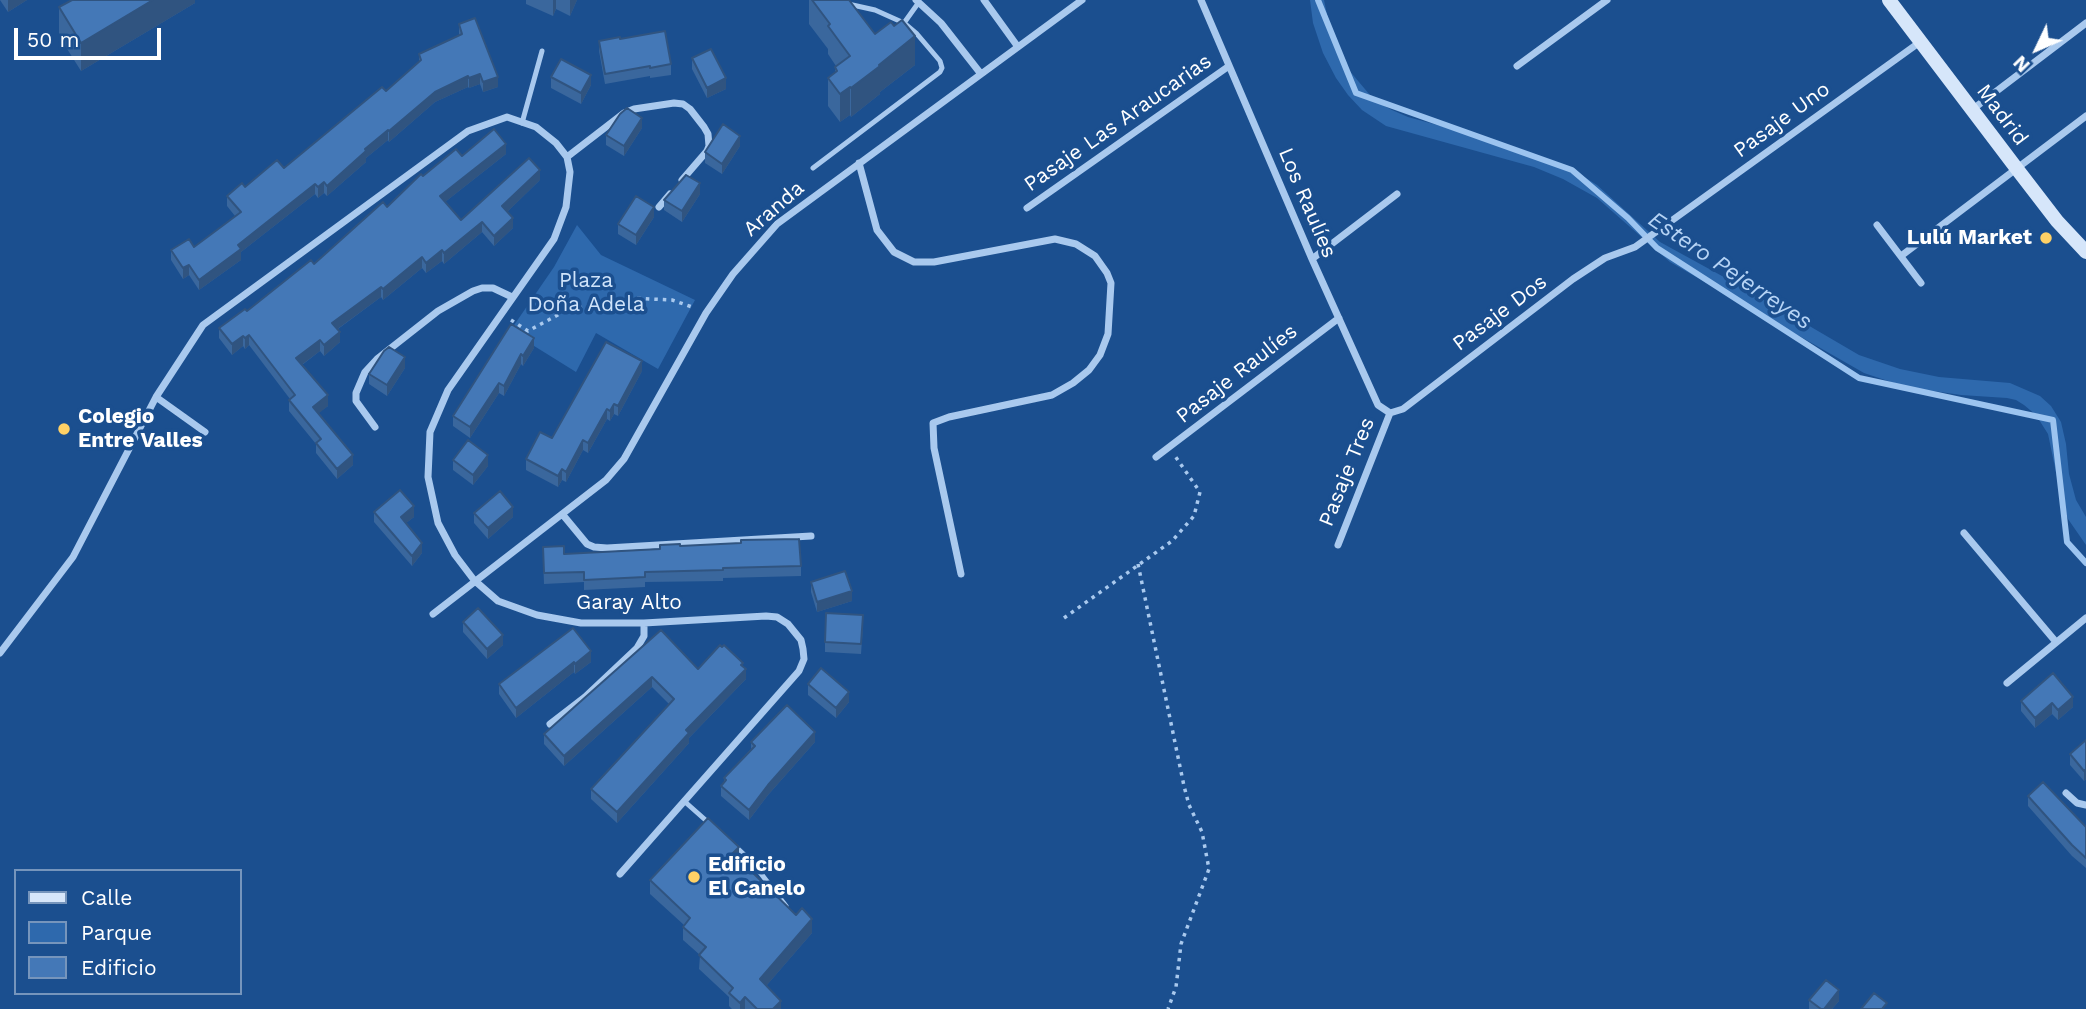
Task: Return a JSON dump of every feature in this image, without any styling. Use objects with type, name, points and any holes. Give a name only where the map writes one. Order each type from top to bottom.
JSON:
[{"type":"street","points":[[984,0],[1018,47]]},
{"type":"street","name":"Aranda","points":[[433,614],[606,480],[624,459],[706,313],[733,274],[777,224],[1082,0]]},
{"type":"street","name":"Los Raulíes","points":[[1201,0],[1378,405],[1390,413]]},
{"type":"street","points":[[1517,66],[1607,0]]},
{"type":"street","name":"Madrid","points":[[1889,0],[2057,221],[2086,251]]},
{"type":"street","points":[[917,1],[942,23],[981,74]]},
{"type":"street","points":[[1971,111],[2086,23]]},
{"type":"street","name":"Pasaje Uno","points":[[1635,247],[1920,42]]},
{"type":"street","name":"Pasaje Las Araucarias","points":[[1027,208],[1229,66]]},
{"type":"street","points":[[0,653],[73,557],[156,397],[203,325],[468,131],[507,117],[536,127],[556,143],[567,157],[624,113],[634,109],[683,104],[704,127],[709,146],[659,207]]},
{"type":"street","points":[[1901,256],[2086,116]]},
{"type":"street","name":"Garay Alto","points":[[567,157],[570,172],[566,208],[554,240],[449,390],[430,432],[428,477],[438,523],[455,555],[474,580],[498,601],[537,615],[580,623],[644,624],[754,615],[777,617],[797,634],[804,659],[799,671],[620,874]]},
{"type":"street","points":[[859,163],[877,230],[894,252],[914,262],[934,262],[1055,239],[1076,244],[1095,256],[1111,283],[1108,334],[1100,355],[1089,370],[1073,383],[1052,395],[948,417],[933,423],[934,448],[961,574]]},
{"type":"street","points":[[1312,259],[1397,194]]},
{"type":"street","points":[[1877,225],[1921,283]]},
{"type":"street","name":"Pasaje Dos","points":[[1390,413],[1403,409],[1573,279],[1605,258],[1635,247]]},
{"type":"street","points":[[375,427],[356,401],[356,393],[365,372],[377,359],[438,311],[473,291],[493,288],[512,297]]},
{"type":"street","name":"Pasaje Raulíes","points":[[1156,457],[1339,318]]},
{"type":"street","points":[[156,397],[205,432]]},
{"type":"street","name":"Pasaje Tres","points":[[1338,544],[1390,413]]},
{"type":"street","points":[[563,515],[580,537],[594,547],[811,536]]},
{"type":"street","points":[[1964,533],[2056,642]]},
{"type":"street","points":[[2007,683],[2086,618]]},
{"type":"street","points":[[550,724],[638,648],[644,635],[644,624]]},
{"type":"street","points":[[2066,793],[2077,803],[2086,805]]},
{"type":"lane","points":[[904,23],[917,1]]},
{"type":"lane","points":[[813,168],[942,68],[940,61],[904,23],[874,10],[840,2]]},
{"type":"lane","points":[[522,123],[542,51]]},
{"type":"lane","points":[[684,800],[715,828]]},
{"type":"lane","points":[[733,845],[752,862],[787,908]]},
{"type":"path","points":[[501,313],[528,331],[566,310],[630,298],[672,300],[706,313]]},
{"type":"path","points":[[1064,618],[1171,541],[1194,516],[1200,492],[1170,448]]},
{"type":"path","points":[[1139,564],[1184,786],[1189,805],[1202,832],[1209,869],[1181,944],[1176,987],[1168,1009]]},
{"type":"green space","points":[[1310,0],[1324,0],[1330,29],[1348,69],[1375,101],[1408,117],[1503,143],[1578,173],[1597,185],[1660,242],[1859,355],[1900,369],[1939,377],[2010,383],[2040,396],[2051,406],[2061,422],[2069,474],[2076,500],[2086,517],[2086,545],[2068,519],[2048,434],[2036,415],[2024,405],[2007,398],[1906,387],[1864,373],[1670,262],[1597,198],[1563,179],[1534,167],[1386,126],[1362,110],[1336,78],[1323,53],[1313,23]]},
{"type":"green space","name":"Plaza Doña Adela","points":[[577,225],[601,255],[695,300],[658,369],[596,333],[576,372],[510,331],[554,267]]},
{"type":"building","points":[[72,0],[153,0],[81,43],[59,7]]},
{"type":"building","points":[[812,0],[849,0],[875,34],[891,22],[894,26],[902,20],[915,36],[880,66],[840,94],[828,78],[837,71],[835,67],[850,56]]},
{"type":"building","points":[[475,18],[498,77],[483,82],[480,74],[469,78],[468,76],[435,92],[365,149],[366,151],[327,186],[324,182],[318,187],[315,184],[238,245],[241,249],[199,280],[189,265],[183,268],[171,250],[189,239],[194,247],[241,212],[227,196],[242,183],[245,187],[277,160],[284,168],[382,87],[386,91],[421,60],[419,54],[462,34],[459,24]]},
{"type":"building","points":[[665,31],[671,64],[605,74],[599,41]]},
{"type":"building","points":[[711,49],[726,78],[707,88],[692,58]]},
{"type":"building","points":[[561,59],[591,75],[581,93],[551,77]]},
{"type":"building","points":[[627,108],[642,118],[624,146],[606,135]]},
{"type":"building","points":[[723,124],[740,136],[722,164],[705,152]]},
{"type":"building","points":[[494,129],[506,144],[440,196],[461,220],[529,158],[540,170],[502,206],[513,218],[494,236],[482,222],[444,253],[442,250],[426,263],[422,257],[383,289],[381,287],[332,323],[340,332],[324,345],[320,340],[296,358],[328,395],[313,407],[353,455],[337,469],[316,443],[321,439],[289,400],[295,395],[249,335],[232,344],[219,328],[245,309],[247,311],[311,260],[314,264],[383,202],[387,207],[421,174],[423,176],[456,149],[462,156]]},
{"type":"building","points":[[686,175],[700,183],[682,211],[664,200]]},
{"type":"building","points":[[636,196],[654,207],[636,235],[618,224]]},
{"type":"building","points":[[511,324],[534,338],[523,356],[521,354],[504,386],[499,383],[470,427],[453,416]]},
{"type":"building","points":[[606,342],[642,361],[618,406],[614,404],[610,411],[607,409],[588,443],[583,440],[566,472],[562,469],[558,476],[526,459],[540,432],[552,438]]},
{"type":"building","points":[[389,347],[405,357],[387,385],[369,374]]},
{"type":"building","points":[[468,440],[488,455],[473,475],[453,460]]},
{"type":"building","points":[[400,490],[414,506],[401,517],[422,543],[412,556],[374,512]]},
{"type":"building","points":[[500,491],[513,507],[488,528],[474,513]]},
{"type":"building","points":[[799,539],[801,566],[645,572],[645,577],[584,580],[584,572],[544,573],[543,547],[564,546],[564,554],[660,549],[660,545]]},
{"type":"building","points":[[845,571],[852,591],[817,602],[811,582]]},
{"type":"building","points":[[478,608],[503,635],[487,649],[463,622]]},
{"type":"building","points":[[826,613],[863,615],[861,644],[825,642]]},
{"type":"building","points":[[573,628],[591,651],[516,708],[499,684]]},
{"type":"building","points":[[661,630],[698,669],[720,645],[724,645],[746,669],[686,730],[689,733],[617,812],[591,789],[674,699],[652,677],[564,756],[544,734]]},
{"type":"building","points":[[821,668],[849,692],[836,708],[808,684]]},
{"type":"building","points":[[2053,673],[2073,697],[2058,710],[2052,703],[2035,718],[2021,701]]},
{"type":"building","points":[[787,705],[815,732],[749,810],[721,786],[726,780],[724,778],[755,746],[751,742]]},
{"type":"building","points":[[2086,740],[2086,769],[2084,771],[2070,754]]},
{"type":"building","points":[[2043,782],[2086,827],[2086,858],[2028,796]]},
{"type":"building","points":[[708,818],[739,847],[731,855],[796,915],[802,908],[812,919],[760,979],[781,1001],[773,1009],[757,1009],[745,997],[740,1003],[729,993],[733,988],[699,955],[706,947],[683,927],[690,918],[650,880]]},
{"type":"building","points":[[1826,980],[1839,990],[1824,1009],[1821,1009],[1809,1000]]},
{"type":"building","points":[[1874,993],[1887,1003],[1882,1009],[1861,1009]]},
{"type":"waterway","name":"Estero Pejerreyes","points":[[1318,0],[1356,93],[1572,170],[1628,218],[1657,248],[1859,378],[2053,420],[2067,542],[2086,563]]},
{"type":"place","name":"Lulú Market","points":[[2046,238]]},
{"type":"place","name":"Colegio Entre Valles","points":[[64,429]]},
{"type":"place","name":"Edificio El Canelo","points":[[694,877]]}]
